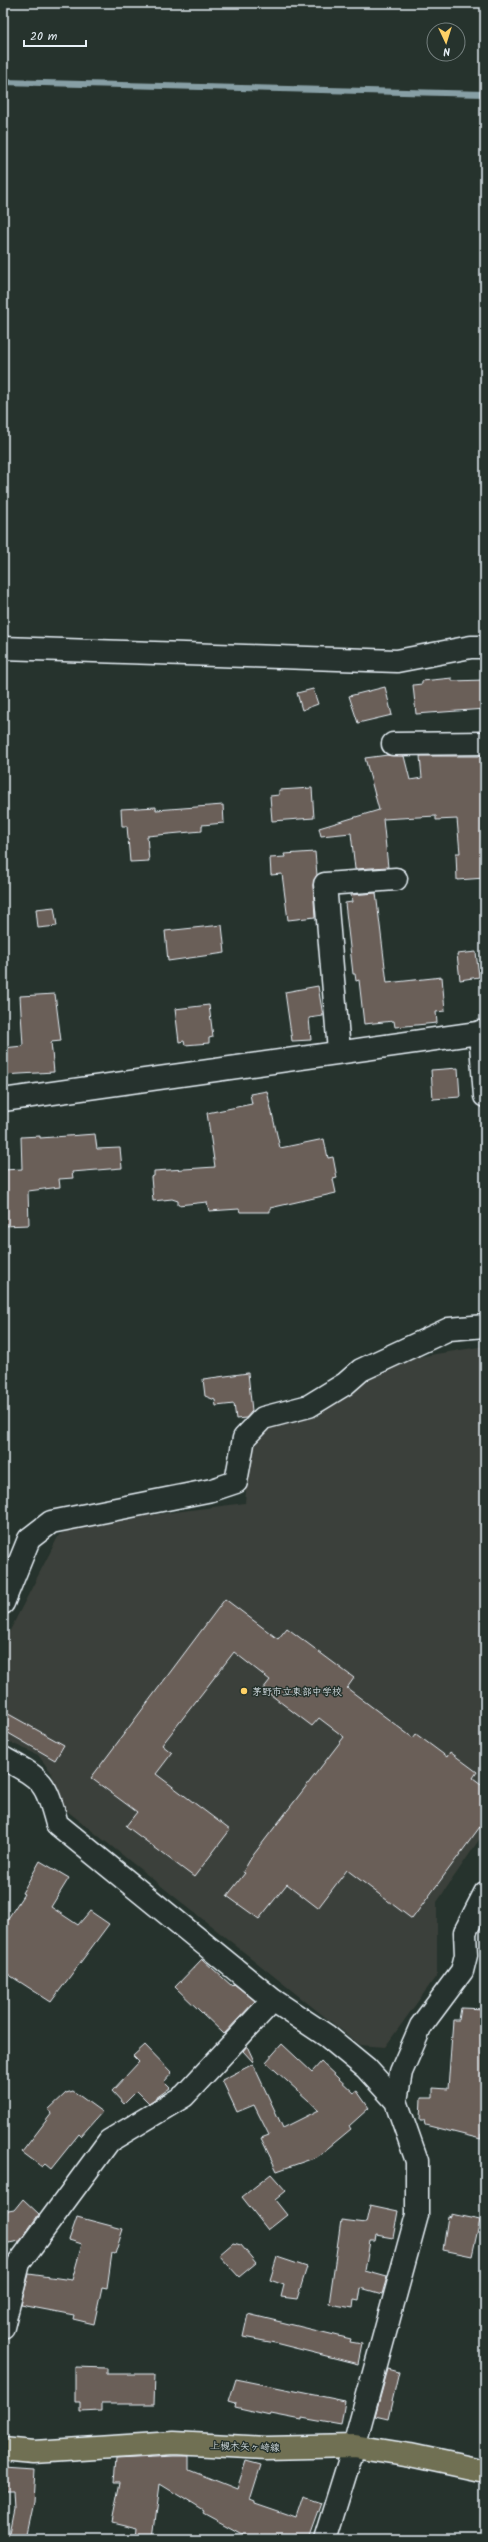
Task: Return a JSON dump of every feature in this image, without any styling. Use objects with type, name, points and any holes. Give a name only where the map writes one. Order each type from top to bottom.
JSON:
[{"type":"main road","name":"上槻木矢ヶ崎線","points":[[3,2449],[34,2452],[174,2443],[266,2448],[354,2446],[410,2455],[485,2471]]},
{"type":"street","points":[[3,648],[397,661],[471,647],[485,647]]},
{"type":"street","points":[[393,744],[485,743]]},
{"type":"street","points":[[339,1051],[325,884],[396,879]]},
{"type":"street","points":[[3,1100],[339,1051],[483,1032],[485,1096]]},
{"type":"street","points":[[3,1603],[29,1539],[51,1522],[212,1490],[236,1482],[244,1438],[263,1418],[309,1406],[345,1384],[361,1370],[449,1328],[485,1326]]},
{"type":"street","points":[[3,1758],[38,1778],[48,1793],[57,1824],[272,2000],[327,2036],[361,2063],[396,2101],[417,2161],[417,2215],[354,2446],[325,2539]]},
{"type":"street","points":[[396,2101],[401,2072],[421,2026],[462,1971],[466,1955],[464,1932],[485,1895]]},
{"type":"street","points":[[3,2328],[19,2263],[109,2141],[184,2096],[272,2000]]},
{"type":"shaded area","name":"茅野市立東部中学校","points":[[485,1346],[485,1831],[437,1902],[437,1975],[385,2047],[360,2045],[66,1810],[51,1772],[38,1755],[3,1739],[3,1644],[59,1535],[80,1524],[245,1503],[250,1442],[266,1427],[318,1416],[387,1362]]},
{"type":"building","points":[[452,678],[452,681],[485,680],[485,709],[416,714],[413,685],[422,684],[422,681]]},
{"type":"building","points":[[385,687],[392,715],[358,723],[349,696]]},
{"type":"building","points":[[313,689],[318,704],[302,710],[297,693]]},
{"type":"building","points":[[388,755],[404,756],[410,780],[422,778],[420,756],[485,756],[485,878],[457,880],[456,853],[460,853],[457,819],[436,820],[436,816],[383,819],[388,867],[355,869],[351,833],[321,836],[319,828],[379,810],[365,758]]},
{"type":"building","points":[[312,788],[314,818],[272,821],[270,796],[279,795],[279,790]]},
{"type":"building","points":[[223,805],[224,823],[202,825],[202,831],[147,836],[149,861],[130,862],[127,826],[122,826],[121,809],[156,807],[156,810]]},
{"type":"building","points":[[315,852],[317,875],[313,885],[315,917],[288,920],[282,874],[271,875],[270,858],[285,857],[284,854]]},
{"type":"building","points":[[376,893],[387,983],[442,977],[445,1011],[436,1012],[437,1023],[395,1027],[394,1021],[364,1024],[359,980],[356,981],[355,974],[353,974],[345,903],[352,902],[351,895]]},
{"type":"building","points":[[54,907],[57,926],[38,928],[36,909]]},
{"type":"building","points":[[222,925],[225,953],[168,961],[165,931]]},
{"type":"building","points":[[476,952],[479,977],[460,980],[457,954]]},
{"type":"building","points":[[318,986],[323,1016],[309,1018],[311,1040],[292,1041],[285,992]]},
{"type":"building","points":[[55,994],[61,1041],[51,1042],[54,1072],[3,1075],[3,1048],[23,1046],[20,996]]},
{"type":"building","points":[[209,1005],[213,1037],[209,1038],[209,1043],[185,1045],[184,1041],[179,1042],[175,1009]]},
{"type":"building","points":[[458,1068],[460,1097],[433,1099],[431,1070]]},
{"type":"building","points":[[267,1091],[280,1148],[324,1139],[328,1158],[333,1157],[337,1178],[333,1179],[336,1193],[270,1208],[270,1212],[240,1212],[239,1209],[209,1211],[207,1202],[178,1205],[178,1201],[172,1199],[153,1201],[151,1177],[154,1176],[154,1171],[215,1167],[207,1113],[252,1104],[250,1094]]},
{"type":"building","points":[[95,1134],[97,1149],[120,1148],[122,1168],[72,1172],[73,1178],[59,1179],[60,1187],[28,1191],[29,1225],[3,1226],[3,1170],[22,1169],[21,1137],[40,1136],[40,1138]]},
{"type":"building","points":[[248,1373],[252,1411],[246,1418],[236,1419],[234,1404],[216,1406],[215,1400],[205,1396],[203,1379]]},
{"type":"building","points":[[225,1599],[278,1639],[287,1628],[354,1678],[347,1688],[413,1738],[416,1734],[447,1757],[450,1752],[477,1772],[473,1778],[485,1787],[485,1820],[412,1919],[347,1870],[318,1908],[287,1884],[259,1919],[227,1896],[245,1873],[243,1872],[251,1858],[344,1737],[319,1718],[312,1726],[263,1689],[270,1680],[234,1652],[162,1745],[172,1753],[156,1774],[230,1830],[194,1877],[126,1826],[137,1812],[91,1778]]},
{"type":"building","points":[[3,1711],[64,1745],[55,1760],[3,1730]]},
{"type":"building","points":[[40,1861],[69,1878],[51,1907],[78,1925],[90,1911],[109,1924],[51,2002],[3,1971],[3,1926],[24,1894],[22,1893]]},
{"type":"building","points":[[202,1959],[232,1986],[234,1984],[255,2001],[224,2034],[175,1987]]},
{"type":"building","points":[[461,2008],[485,2009],[485,2135],[481,2134],[481,2139],[425,2125],[424,2120],[420,2120],[421,2098],[433,2098],[433,2088],[448,2089],[453,2020],[459,2020]]},
{"type":"building","points":[[282,2044],[312,2072],[321,2062],[354,2093],[357,2091],[369,2108],[349,2126],[351,2129],[317,2157],[277,2171],[261,2138],[269,2135],[254,2105],[237,2112],[222,2080],[253,2064],[283,2128],[319,2110],[266,2062]]},
{"type":"building","points":[[145,2045],[172,2073],[164,2082],[170,2088],[149,2103],[137,2091],[124,2104],[112,2091],[139,2062],[133,2056]]},
{"type":"building","points":[[247,2046],[254,2061],[253,2062],[243,2051]]},
{"type":"building","points":[[73,2091],[102,2112],[81,2136],[79,2134],[51,2169],[45,2164],[42,2167],[22,2152],[52,2113],[48,2110],[66,2093]]},
{"type":"building","points":[[271,2174],[286,2191],[275,2200],[287,2215],[268,2230],[242,2197]]},
{"type":"building","points":[[23,2199],[39,2214],[20,2241],[3,2244],[3,2212],[14,2210]]},
{"type":"building","points":[[370,2205],[398,2211],[393,2238],[376,2235],[375,2241],[370,2241],[365,2271],[387,2277],[382,2294],[361,2288],[359,2301],[354,2300],[353,2308],[329,2304],[341,2220],[366,2223]]},
{"type":"building","points":[[451,2214],[480,2220],[472,2256],[443,2250],[448,2216],[451,2217]]},
{"type":"building","points":[[77,2217],[123,2229],[115,2254],[112,2253],[107,2288],[102,2287],[94,2324],[73,2319],[74,2315],[21,2305],[29,2274],[72,2280],[82,2244],[69,2240]]},
{"type":"building","points":[[233,2243],[241,2245],[256,2263],[239,2277],[219,2255]]},
{"type":"building","points":[[277,2257],[307,2267],[297,2299],[281,2297],[284,2285],[270,2280]]},
{"type":"building","points":[[248,2314],[351,2339],[350,2342],[362,2344],[358,2364],[275,2343],[243,2337]]},
{"type":"building","points":[[75,2367],[107,2368],[107,2374],[155,2374],[154,2404],[101,2404],[101,2411],[80,2412],[80,2402],[75,2402]]},
{"type":"building","points":[[388,2369],[399,2372],[388,2419],[375,2416]]},
{"type":"building","points":[[236,2379],[345,2401],[341,2425],[271,2414],[270,2416],[235,2408],[236,2403],[229,2401]]},
{"type":"building","points":[[189,2456],[189,2470],[237,2489],[246,2461],[261,2465],[250,2500],[255,2502],[255,2504],[296,2518],[303,2497],[321,2503],[308,2539],[251,2539],[203,2513],[204,2511],[160,2484],[153,2539],[136,2539],[137,2528],[112,2522],[120,2482],[114,2482],[116,2459]]},
{"type":"building","points":[[5,2467],[35,2469],[33,2502],[25,2539],[8,2539],[14,2509],[13,2491],[3,2491]]},
{"type":"waterway","points":[[3,82],[485,94]]},
{"type":"place","name":"茅野市立東部中学校","points":[[244,1691]]}]
